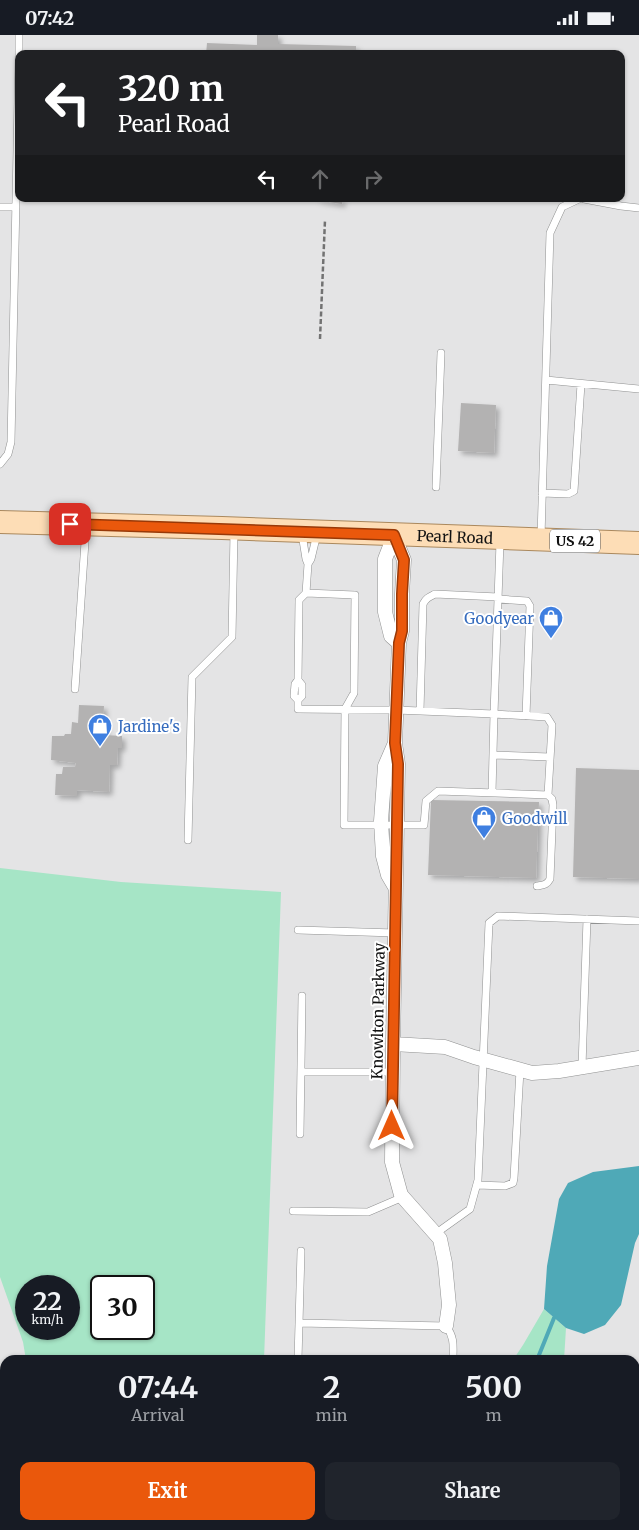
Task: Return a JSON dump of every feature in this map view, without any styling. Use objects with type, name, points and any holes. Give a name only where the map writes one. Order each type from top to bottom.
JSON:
[{"type":"main road","name":"Pearl Road","points":[[0,522],[639,543]]},
{"type":"street","name":"Knowlton Parkway","points":[[394,535],[386,559],[385,612],[391,636],[399,643],[395,743],[398,764],[392,1162],[403,1197],[440,1239],[445,1263],[449,1305],[446,1326]]},
{"type":"street","name":"Knowlton Parkway","points":[[395,743],[385,766],[381,825],[383,855],[388,875],[397,889]]},
{"type":"street","points":[[393,1044],[445,1047],[532,1073],[639,1058]]},
{"type":"lane","points":[[19,35],[19,50]]},
{"type":"lane","points":[[0,465],[8,454],[11,442],[15,176]]},
{"type":"lane","points":[[541,540],[550,233],[562,207],[573,202]]},
{"type":"lane","points":[[598,202],[621,207],[639,208]]},
{"type":"lane","points":[[0,207],[14,207]]},
{"type":"lane","points":[[436,487],[441,353]]},
{"type":"lane","points":[[546,380],[639,389]]},
{"type":"lane","points":[[542,493],[568,494],[574,491],[581,384]]},
{"type":"lane","points":[[75,689],[86,524]]},
{"type":"lane","points":[[188,840],[192,677],[232,637],[234,529]]},
{"type":"lane","points":[[309,532],[306,559],[308,564],[306,593],[299,600],[298,680],[302,685],[302,697],[298,700],[298,709],[396,710],[547,717],[552,725],[548,795]]},
{"type":"lane","points":[[308,564],[311,559],[309,532]]},
{"type":"lane","points":[[492,793],[500,539]]},
{"type":"lane","points":[[306,593],[355,595],[354,693],[345,709],[344,825],[424,825],[426,801],[438,791],[548,795],[554,805],[550,879],[544,885],[537,885]]},
{"type":"lane","points":[[420,711],[423,604],[428,597],[435,594],[527,601],[530,606],[526,716]]},
{"type":"lane","points":[[493,755],[550,757]]},
{"type":"lane","points":[[435,1235],[470,1209],[478,1181],[489,923],[498,916],[639,921]]},
{"type":"lane","points":[[582,1067],[587,919]]},
{"type":"lane","points":[[298,930],[395,933]]},
{"type":"lane","points":[[300,1134],[302,996]]},
{"type":"lane","points":[[476,1185],[505,1186],[513,1183],[520,1070]]},
{"type":"lane","points":[[301,1072],[393,1072]]},
{"type":"lane","points":[[293,1211],[368,1212],[403,1197]]},
{"type":"lane","points":[[298,1355],[301,1251]]},
{"type":"lane","points":[[299,1323],[446,1326],[452,1333],[453,1355]]},
{"type":"path","points":[[320,339],[325,220]]},
{"type":"green space","points":[[0,868],[121,882],[281,892],[264,1355],[25,1355],[22,1340],[80,1340],[80,1275],[15,1275],[15,1319],[0,1277]]},
{"type":"green space","points":[[544,1309],[566,1328],[564,1355],[516,1355]]},
{"type":"water","points":[[639,1166],[639,1234],[635,1243],[621,1305],[605,1325],[584,1334],[566,1328],[544,1309],[547,1266],[559,1199],[568,1183],[593,1172]]},
{"type":"building","points":[[257,35],[278,35],[278,44],[356,46],[356,50],[206,50],[207,43],[257,45]]},
{"type":"building","points":[[461,403],[496,405],[494,453],[458,451]]},
{"type":"building","points":[[79,705],[104,706],[103,724],[106,724],[105,735],[122,736],[122,748],[118,748],[117,765],[110,765],[109,792],[77,790],[77,796],[55,795],[56,774],[62,774],[63,767],[75,767],[76,763],[51,760],[52,736],[71,734],[72,722],[78,723]]},
{"type":"building","points":[[576,768],[639,770],[639,879],[573,877]]},
{"type":"building","name":"Goodwill","points":[[431,800],[539,802],[536,878],[428,875]]},
{"type":"waterway","points":[[539,1355],[554,1318]]},
{"type":"place","name":"Goodyear","points":[[551,639]]},
{"type":"place","name":"Jardine's","points":[[100,747]]},
{"type":"place","name":"Goodwill","points":[[484,839]]},
{"type":"route","points":[[70,524],[394,535],[404,560],[395,743],[398,764],[392,1126]]}]
